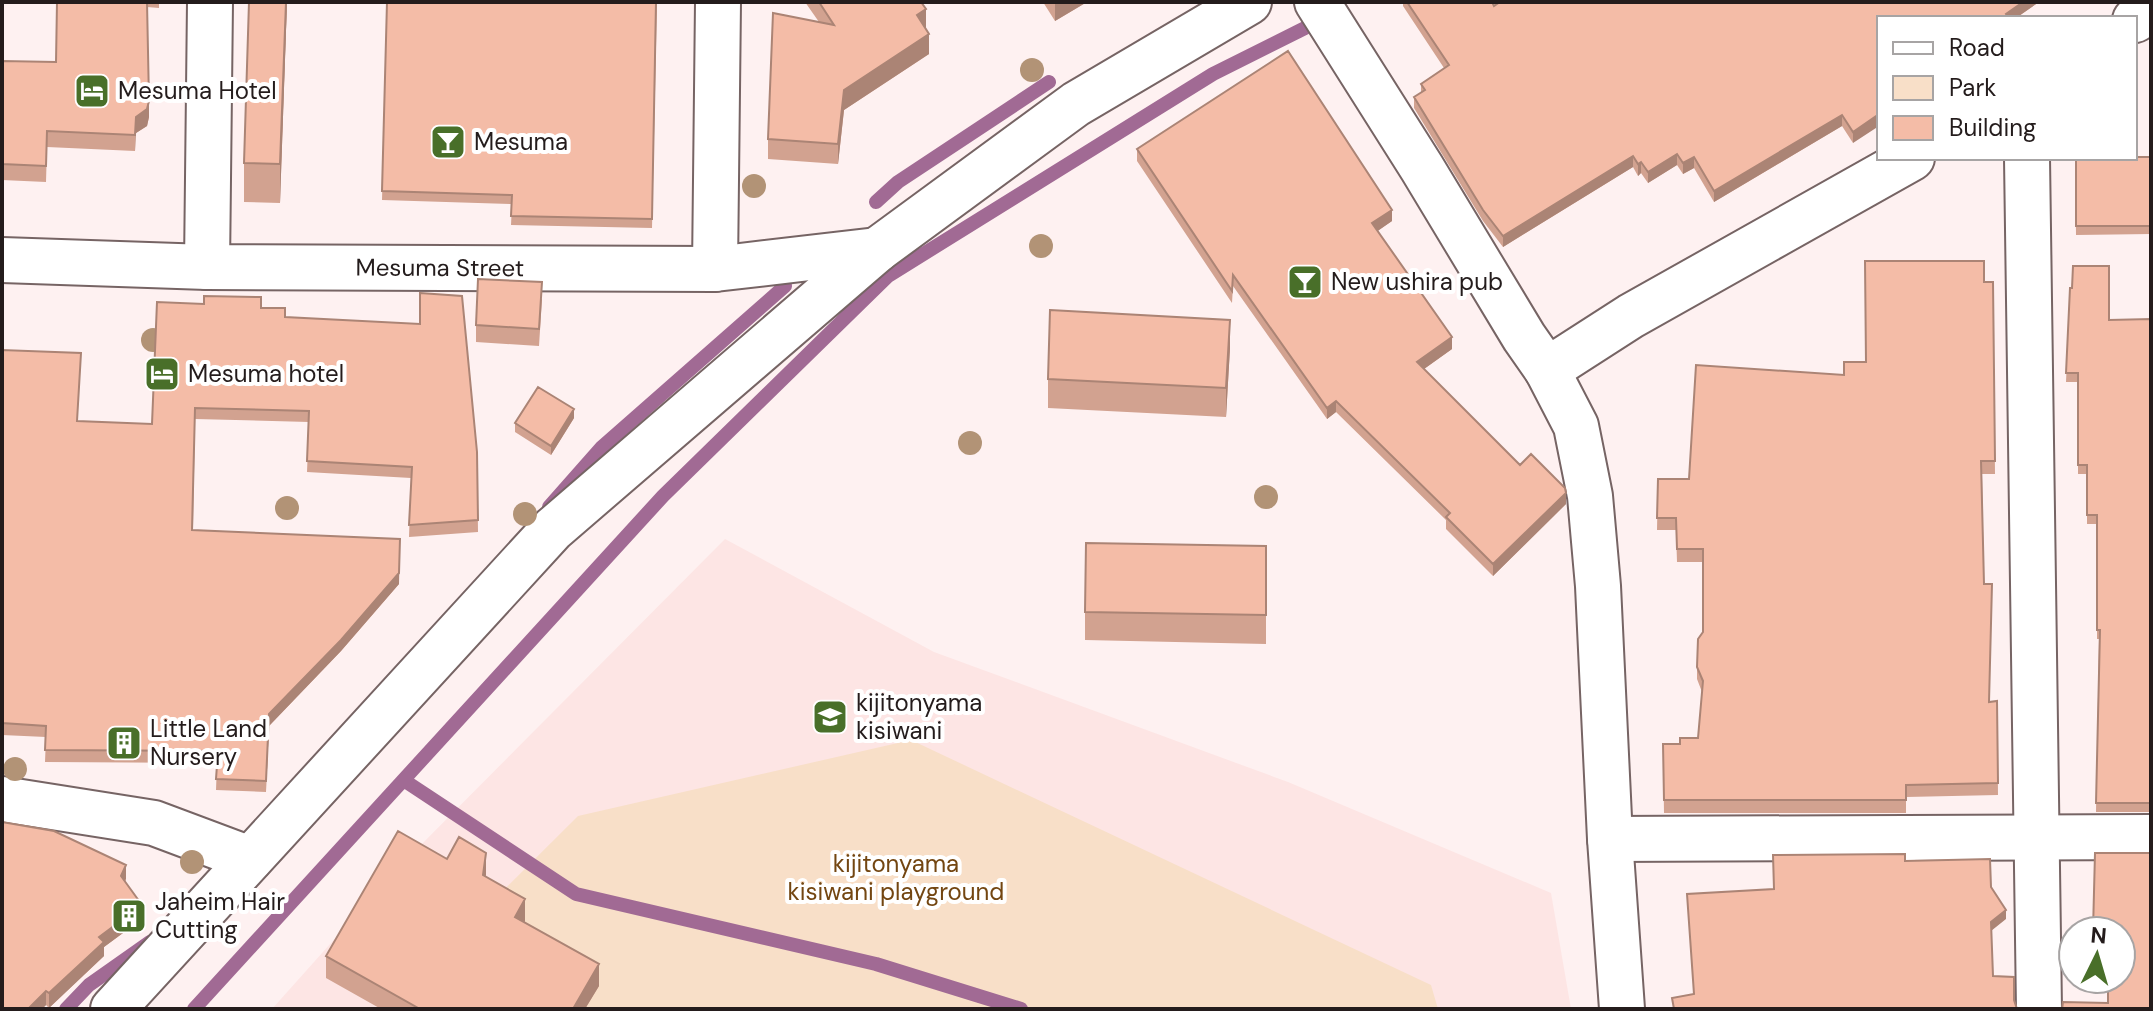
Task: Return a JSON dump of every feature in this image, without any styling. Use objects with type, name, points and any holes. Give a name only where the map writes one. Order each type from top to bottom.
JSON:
[{"type":"street","points":[[207,267],[210,2]]},
{"type":"street","points":[[715,269],[718,2]]},
{"type":"street","points":[[113,1009],[553,529],[877,250],[1076,104],[1249,2]]},
{"type":"street","points":[[1317,2],[1516,325],[1547,370],[1576,426],[1590,496],[1598,586],[1622,1009]]},
{"type":"street","points":[[1547,370],[1631,316],[1908,160]]},
{"type":"street","points":[[2027,160],[2039,1009]]},
{"type":"street","name":"Mesuma Street","points":[[2,260],[207,267],[715,269],[877,250]]},
{"type":"street","points":[[2,799],[154,823],[250,859]]},
{"type":"street","points":[[1610,839],[2151,837]]},
{"type":"shaded area","name":"kijitonyama kisiwani","points":[[725,539],[934,652],[1288,782],[1551,893],[1571,1009],[272,1009],[398,868]]},
{"type":"green space","name":"kijitonyama kisiwani playground","points":[[911,740],[1431,985],[1438,1009],[384,1009],[578,816]]},
{"type":"building","points":[[57,2],[147,2],[147,109],[136,117],[135,135],[47,131],[46,166],[2,164],[2,61],[56,62]]},
{"type":"building","points":[[249,2],[286,2],[280,164],[244,163]]},
{"type":"building","points":[[387,2],[656,2],[652,219],[511,216],[512,195],[382,191]]},
{"type":"building","points":[[819,2],[921,2],[926,9],[917,15],[929,34],[844,90],[838,144],[768,139],[773,13],[834,25]]},
{"type":"building","points":[[1407,2],[1492,2],[1494,6],[1500,2],[2023,2],[2006,14],[2008,16],[1877,16],[1877,115],[1853,132],[1842,115],[1714,191],[1694,157],[1683,163],[1677,154],[1648,172],[1633,156],[1503,236],[1483,210],[1414,97],[1425,90],[1421,84],[1449,65]]},
{"type":"building","points":[[1288,51],[1392,210],[1372,223],[1452,337],[1417,362],[1520,465],[1531,454],[1565,488],[1566,493],[1493,564],[1446,517],[1450,513],[1336,401],[1327,408],[1233,275],[1232,291],[1137,149]]},
{"type":"building","points":[[2137,157],[2151,157],[2151,226],[2076,226],[2076,160],[2137,160]]},
{"type":"building","points":[[1865,261],[1984,261],[1984,282],[1993,282],[1995,461],[1981,461],[1984,584],[1992,584],[1989,702],[1997,701],[1998,783],[1906,785],[1906,800],[1664,800],[1663,744],[1680,744],[1680,738],[1698,738],[1703,681],[1697,667],[1698,639],[1703,632],[1703,549],[1677,549],[1676,518],[1657,518],[1658,479],[1689,479],[1696,365],[1844,375],[1844,362],[1866,362]]},
{"type":"building","points":[[2073,266],[2109,266],[2109,320],[2151,319],[2151,803],[2096,803],[2100,630],[2097,630],[2097,515],[2087,515],[2087,465],[2078,465],[2078,373],[2066,373]]},
{"type":"building","points":[[478,279],[542,282],[539,329],[476,325]]},
{"type":"building","points":[[420,293],[462,296],[477,452],[478,520],[409,525],[412,467],[307,461],[309,411],[195,408],[192,530],[400,539],[399,573],[341,640],[269,714],[266,781],[216,779],[218,751],[45,750],[46,726],[2,723],[2,350],[81,353],[77,421],[152,424],[157,302],[204,304],[204,296],[261,297],[261,308],[285,308],[285,317],[420,324]]},
{"type":"building","points":[[1050,310],[1230,320],[1226,388],[1048,379]]},
{"type":"building","points":[[538,387],[574,409],[551,446],[515,423]]},
{"type":"building","points":[[1086,543],[1266,546],[1266,615],[1085,612]]},
{"type":"building","points":[[2,822],[54,831],[126,865],[121,876],[142,905],[99,937],[104,942],[28,1009],[2,1009]]},
{"type":"building","points":[[398,831],[447,859],[459,837],[486,853],[483,875],[525,899],[515,917],[599,964],[573,1009],[420,1009],[326,956]]},
{"type":"building","points":[[2095,853],[2151,853],[2151,1009],[2062,1009],[2063,1002],[2108,1003],[2108,995],[2137,995],[2137,915],[2093,915]]},
{"type":"building","points":[[1905,854],[1905,861],[1990,859],[1991,887],[2006,910],[1991,922],[1993,976],[2014,977],[2017,1009],[1674,1009],[1672,998],[1694,994],[1687,894],[1774,889],[1773,855]]},
{"type":"waterway","points":[[194,1009],[663,496],[888,276],[1213,74],[1305,28]]},
{"type":"waterway","points":[[876,202],[898,182],[1049,82]]},
{"type":"waterway","points":[[549,507],[602,447],[785,286]]},
{"type":"waterway","points":[[405,781],[576,894],[876,964],[1021,1009]]},
{"type":"waterway","points":[[66,1009],[89,985],[150,942]]},
{"type":"place","name":"Mesuma Hotel","points":[[92,91]]},
{"type":"place","name":"Mesuma","points":[[448,142]]},
{"type":"place","name":"New ushira pub","points":[[1305,282]]},
{"type":"place","name":"Mesuma hotel","points":[[162,374]]},
{"type":"place","name":"kijitonyama kisiwani","points":[[830,717]]},
{"type":"place","name":"Little Land Nursery","points":[[124,743]]},
{"type":"place","name":"Jaheim Hair Cutting","points":[[129,916]]}]
